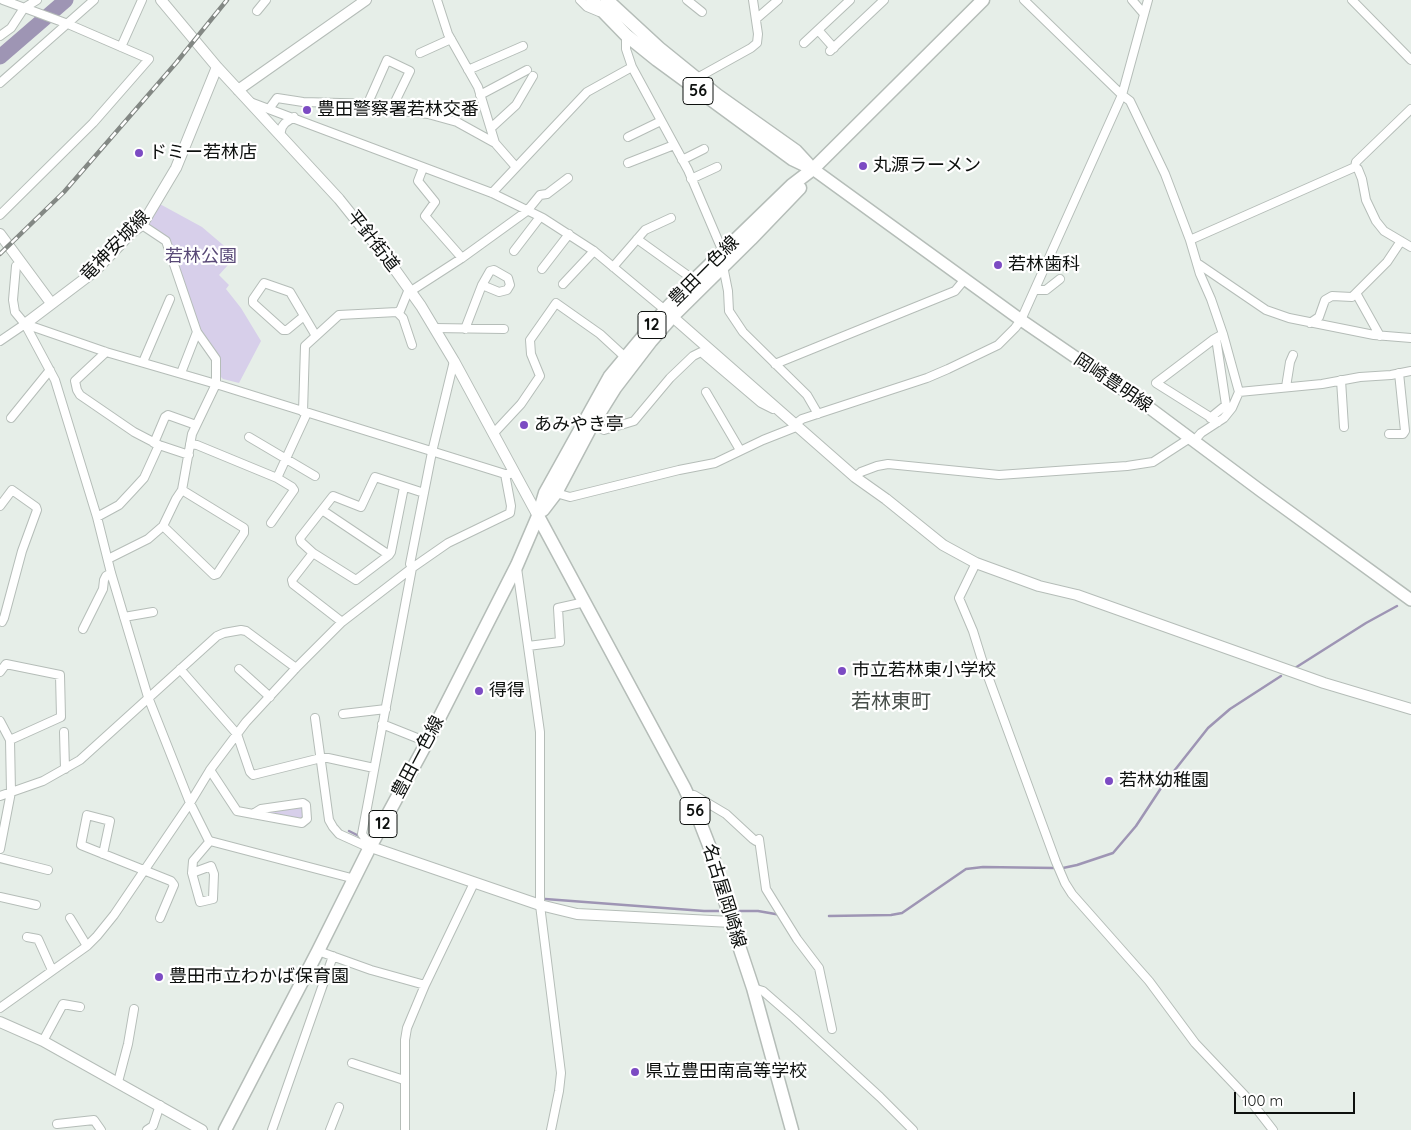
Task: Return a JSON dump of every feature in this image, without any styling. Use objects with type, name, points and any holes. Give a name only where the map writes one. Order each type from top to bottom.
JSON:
[{"type":"main road","name":"56","points":[[592,0],[612,4],[659,48],[717,95],[796,151],[813,170]]},
{"type":"main road","name":"豊田一色線","points":[[538,516],[556,493],[592,425],[615,388],[668,313],[694,280],[792,185],[813,170],[983,0]]},
{"type":"main road","name":"56","points":[[612,4],[626,35],[784,154],[813,170]]},
{"type":"main road","name":"豊田一色線","points":[[225,1130],[517,565],[538,516],[545,493],[610,376],[625,357],[668,313],[723,266],[799,190],[813,170]]},
{"type":"main road","name":"岡崎豊明線","points":[[813,170],[1021,320],[1151,408],[1411,600]]},
{"type":"main road","name":"名古屋岡崎線","points":[[538,516],[688,796],[712,853],[792,1130]]},
{"type":"street","points":[[0,215],[93,123],[149,59],[66,23],[3,0]]},
{"type":"street","points":[[0,36],[11,28],[26,9],[37,0]]},
{"type":"street","points":[[0,83],[94,0]]},
{"type":"street","points":[[121,47],[142,0]]},
{"type":"street","name":"平針街道","points":[[161,0],[217,67],[364,228],[410,290],[454,361],[494,434],[510,474],[538,516]]},
{"type":"street","points":[[257,11],[266,0]]},
{"type":"street","points":[[238,90],[366,0]]},
{"type":"street","points":[[436,0],[451,39],[478,87],[495,143]]},
{"type":"street","points":[[580,0],[587,6],[612,4]]},
{"type":"street","points":[[687,0],[702,12]]},
{"type":"street","points":[[697,78],[751,48],[756,43],[758,34],[753,0]]},
{"type":"street","points":[[756,19],[778,0]]},
{"type":"street","points":[[804,43],[850,0]]},
{"type":"street","points":[[818,30],[832,49],[884,0]]},
{"type":"street","points":[[855,477],[861,472],[888,464],[999,474],[1127,466],[1153,462],[1218,422],[1232,408],[1239,392],[1190,240],[1161,165],[1130,101],[1024,0]]},
{"type":"street","points":[[1132,0],[1144,14]]},
{"type":"street","points":[[1352,0],[1411,60]]},
{"type":"street","points":[[556,493],[570,497],[678,470],[715,463],[795,426],[802,419],[927,378],[998,345],[1021,320],[1122,95],[1148,1]]},
{"type":"street","points":[[626,35],[626,49],[632,67],[682,160],[723,252]]},
{"type":"street","points":[[420,53],[451,39]]},
{"type":"street","points":[[468,70],[523,46]]},
{"type":"street","points":[[368,103],[387,60],[410,71],[392,108]]},
{"type":"street","name":"竜神安城線","points":[[0,341],[95,271],[142,225],[176,168],[217,67]]},
{"type":"street","points":[[492,193],[587,92],[632,67]]},
{"type":"street","points":[[480,95],[530,73],[516,105],[491,128]]},
{"type":"street","points":[[269,109],[277,98],[303,102],[368,103],[403,111],[428,114],[456,122],[495,143],[516,167]]},
{"type":"street","points":[[249,101],[492,193],[569,234],[594,251],[668,313],[855,477],[886,499],[943,545],[976,564],[1039,586],[1077,595],[1324,684],[1411,709]]},
{"type":"street","points":[[1190,240],[1355,167],[1356,162],[1411,109]]},
{"type":"street","points":[[280,135],[285,122],[294,117]]},
{"type":"street","points":[[628,137],[661,121]]},
{"type":"street","points":[[628,163],[674,145]]},
{"type":"street","points":[[682,160],[704,149]]},
{"type":"street","points":[[1355,167],[1358,169],[1362,179],[1366,200],[1376,221],[1384,231],[1411,247]]},
{"type":"street","points":[[423,168],[418,181],[435,202],[425,216],[462,258]]},
{"type":"street","points":[[691,179],[717,168]]},
{"type":"street","points":[[277,478],[305,412],[305,346],[339,315],[400,311],[410,290],[462,258],[527,211],[540,195],[547,194],[568,178]]},
{"type":"street","points":[[514,251],[540,217]]},
{"type":"street","points":[[613,267],[645,230],[671,218]]},
{"type":"street","points":[[108,559],[148,538],[164,526],[182,490],[190,444],[196,425],[216,384],[216,360],[197,332],[166,241],[142,225]]},
{"type":"street","points":[[0,234],[52,303]]},
{"type":"street","points":[[542,269],[569,234]]},
{"type":"street","points":[[637,239],[694,280]]},
{"type":"street","points":[[1310,322],[1319,317],[1325,300],[1332,296],[1352,298],[1388,262],[1401,241]]},
{"type":"street","points":[[563,284],[594,251]]},
{"type":"street","points":[[1197,263],[1266,310],[1290,318],[1380,336],[1411,338]]},
{"type":"street","points":[[16,266],[13,300],[15,312],[24,324],[55,380],[97,516],[111,573],[148,698],[190,803],[210,841],[355,879]]},
{"type":"street","points":[[723,266],[728,291],[729,311],[743,332],[807,395],[818,414]]},
{"type":"street","points":[[775,364],[955,291],[965,279]]},
{"type":"street","points":[[1034,290],[1046,290],[1060,279]]},
{"type":"street","points":[[304,316],[287,330],[284,330],[253,303],[252,300],[264,283],[290,292],[316,336]]},
{"type":"street","points":[[465,329],[482,285]]},
{"type":"street","points":[[1356,294],[1380,336]]},
{"type":"street","points":[[142,362],[170,299]]},
{"type":"street","points":[[494,434],[521,404],[540,376],[531,354],[530,340],[556,303],[600,334],[625,357]]},
{"type":"street","points":[[397,312],[403,318],[412,344]]},
{"type":"street","points":[[0,1008],[87,946],[105,928],[190,803],[210,770],[237,734],[296,668],[342,622],[412,568],[448,544],[510,513],[511,506],[510,474],[106,352],[24,324]]},
{"type":"street","points":[[434,328],[504,329]]},
{"type":"street","points":[[180,373],[197,332]]},
{"type":"street","points":[[1218,422],[1156,383],[1220,336]]},
{"type":"street","points":[[1210,418],[1226,405],[1220,336]]},
{"type":"street","points":[[106,352],[75,381],[80,395],[156,444],[189,455]]},
{"type":"street","points":[[592,425],[604,430],[634,421],[670,378],[693,356],[701,352],[761,403],[781,413]]},
{"type":"street","points":[[1286,387],[1293,355]]},
{"type":"street","points":[[370,848],[362,834],[412,568],[410,564],[432,452],[454,361]]},
{"type":"street","points":[[11,418],[50,370]]},
{"type":"street","points":[[1239,392],[1411,371]]},
{"type":"street","points":[[1389,434],[1403,434],[1405,431],[1399,373]]},
{"type":"street","points":[[1341,380],[1344,426]]},
{"type":"street","points":[[706,392],[740,450]]},
{"type":"street","points":[[97,516],[119,505],[144,478],[165,417],[168,415],[196,425]]},
{"type":"street","points":[[249,437],[315,476]]},
{"type":"street","points":[[190,444],[197,445],[277,478],[292,487],[294,490],[271,523]]},
{"type":"street","points":[[404,487],[389,555],[356,580],[302,544],[300,539],[333,496],[361,507],[375,477],[424,493]]},
{"type":"street","points":[[0,506],[12,490],[36,507],[37,510],[22,550],[1,623]]},
{"type":"street","points":[[164,526],[214,575],[217,574],[244,533],[244,528],[182,490]]},
{"type":"street","points":[[322,510],[389,555]]},
{"type":"street","points":[[313,553],[292,580],[293,584],[342,622]]},
{"type":"street","points":[[976,564],[959,598],[973,631],[985,669],[1056,862],[1066,883],[1072,894],[1149,981],[1195,1043],[1252,1103],[1273,1130]]},
{"type":"street","points":[[517,565],[540,732],[540,905],[561,1073],[551,1130]]},
{"type":"street","points":[[83,629],[103,589],[106,576],[111,573]]},
{"type":"street","points":[[528,646],[560,642],[558,608],[585,602]]},
{"type":"street","points":[[124,617],[153,612]]},
{"type":"street","points":[[0,796],[43,781],[80,760],[217,636],[230,631],[246,631],[296,668]]},
{"type":"street","points":[[0,672],[6,664],[60,675],[61,717],[10,740]]},
{"type":"street","points":[[180,669],[237,734],[250,772],[253,775],[321,758],[374,768]]},
{"type":"street","points":[[239,669],[270,697]]},
{"type":"street","points":[[343,714],[386,709]]},
{"type":"street","points":[[315,718],[328,820],[339,834],[370,848],[540,905],[588,916],[731,922]]},
{"type":"street","points":[[0,721],[10,740],[11,792],[0,849]]},
{"type":"street","points":[[382,724],[426,742]]},
{"type":"street","points":[[64,732],[65,769]]},
{"type":"street","points":[[210,770],[237,811],[253,814],[302,822],[307,819],[306,805],[303,803],[261,809],[253,814]]},
{"type":"street","points":[[688,796],[694,795],[726,814],[753,840],[759,839],[766,889],[797,940],[819,968],[832,1029]]},
{"type":"street","points":[[103,854],[110,821],[87,815],[81,845],[103,854],[171,881],[174,886],[160,918]]},
{"type":"street","points":[[192,873],[211,866],[214,874],[213,899],[200,902],[192,873],[194,861],[210,841]]},
{"type":"street","points":[[0,858],[48,870]]},
{"type":"street","points":[[405,1130],[404,1080],[407,1028],[425,985],[474,883]]},
{"type":"street","points":[[0,896],[36,905]]},
{"type":"street","points":[[70,918],[87,946]]},
{"type":"street","points":[[27,937],[38,939],[52,970]]},
{"type":"street","points":[[318,951],[371,970],[425,985]]},
{"type":"street","points":[[272,1130],[333,956]]},
{"type":"street","points":[[752,988],[763,991],[794,1018],[880,1096],[913,1130]]},
{"type":"street","points":[[43,1041],[63,1004],[80,1007]]},
{"type":"street","points":[[118,1082],[128,1044],[134,1009]]},
{"type":"street","points":[[0,1022],[43,1041],[202,1130]]},
{"type":"street","points":[[352,1063],[404,1080]]},
{"type":"street","points":[[147,1130],[153,1126],[160,1105]]},
{"type":"street","points":[[330,1130],[339,1107]]},
{"type":"street","points":[[57,1124],[94,1120],[101,1130]]},
{"type":"green space","name":"若林公園","points":[[158,203],[202,227],[236,256],[219,275],[229,285],[226,289],[241,308],[261,341],[239,383],[223,379],[220,376],[219,358],[197,324],[172,244],[169,239],[149,224]]},
{"type":"green space","points":[[301,806],[304,810],[304,816],[300,819],[266,814],[266,812]]},
{"type":"waterway","points":[[0,57],[66,0]]},
{"type":"waterway","points":[[1295,668],[1366,623],[1397,606]]},
{"type":"waterway","points":[[1063,868],[1113,853],[1136,826],[1163,785],[1208,728],[1230,709],[1281,676]]},
{"type":"waterway","points":[[349,831],[359,836]]},
{"type":"waterway","points":[[829,916],[891,915],[902,913],[966,869],[983,867],[1055,868]]},
{"type":"waterway","points":[[532,898],[724,911]]},
{"type":"waterway","points":[[732,911],[758,911],[781,915]]},
{"type":"railway","points":[[0,254],[64,192],[176,63],[227,0]]},
{"type":"place","name":"豊田警察署若林交番","points":[[307,110]]},
{"type":"place","name":"ドミー若林店","points":[[139,153]]},
{"type":"place","name":"丸源ラーメン","points":[[863,166]]},
{"type":"place","name":"若林歯科","points":[[998,265]]},
{"type":"place","name":"あみやき亭","points":[[524,425]]},
{"type":"place","name":"市立若林東小学校","points":[[842,671]]},
{"type":"place","name":"得得","points":[[479,691]]},
{"type":"place","name":"若林幼稚園","points":[[1109,781]]},
{"type":"place","name":"豊田市立わかば保育園","points":[[159,977]]},
{"type":"place","name":"県立豊田南高等学校","points":[[635,1072]]},
{"type":"district","name":"若林東町","points":[[891,702]]}]
